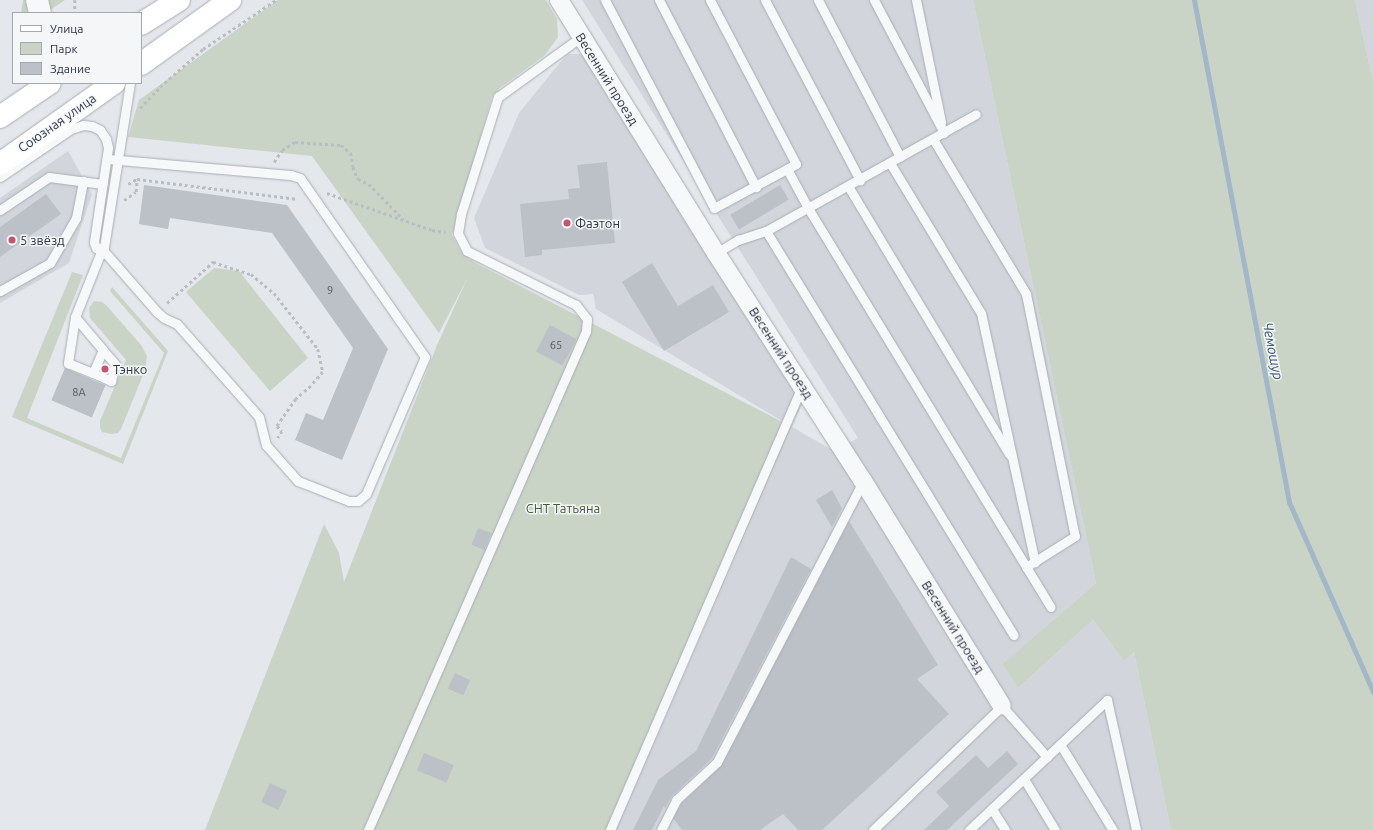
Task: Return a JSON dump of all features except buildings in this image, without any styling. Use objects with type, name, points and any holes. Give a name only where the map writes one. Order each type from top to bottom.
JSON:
[{"type":"main road","points":[[142,23],[179,0]]},
{"type":"main road","points":[[142,63],[230,0]]},
{"type":"main road","points":[[0,117],[49,84]]},
{"type":"main road","name":"Союзная улица","points":[[0,164],[113,84]]},
{"type":"street","points":[[37,0],[40,12]]},
{"type":"street","name":"Весенний проезд","points":[[559,0],[716,253],[863,481],[1002,706]]},
{"type":"lane","points":[[605,0],[714,208],[796,164],[710,0]]},
{"type":"lane","points":[[659,0],[756,186]]},
{"type":"lane","points":[[765,0],[860,180]]},
{"type":"lane","points":[[818,0],[900,157]]},
{"type":"lane","points":[[874,0],[944,133]]},
{"type":"lane","points":[[916,0],[944,133]]},
{"type":"lane","points":[[368,830],[586,331],[587,319],[576,305],[467,251],[458,233],[461,214],[498,97],[581,37]]},
{"type":"lane","points":[[75,317],[116,364],[111,381],[68,363],[75,317],[102,249],[106,244],[130,84]]},
{"type":"lane","points":[[716,253],[738,240],[766,232],[976,114]]},
{"type":"lane","points":[[0,177],[71,129],[82,125],[92,126],[100,130],[106,138],[108,148],[94,242],[96,248],[102,249],[157,312],[164,318],[177,324],[259,417],[271,446],[298,480],[349,501],[358,501],[366,494],[425,357],[307,186],[300,178],[291,175],[107,159]]},
{"type":"lane","points":[[933,139],[1026,294],[1075,536],[1026,567]]},
{"type":"lane","points":[[890,163],[981,313],[1035,562]]},
{"type":"lane","points":[[787,169],[808,208],[1051,607]]},
{"type":"lane","points":[[0,210],[49,177],[103,184]]},
{"type":"lane","points":[[0,291],[50,263],[76,218],[83,181]]},
{"type":"lane","points":[[848,186],[1013,461]]},
{"type":"lane","points":[[766,232],[1014,635]]},
{"type":"lane","points":[[92,373],[103,350]]},
{"type":"lane","points":[[610,830],[802,386]]},
{"type":"lane","points":[[661,830],[676,800],[717,762],[863,481]]},
{"type":"lane","points":[[968,830],[1107,700],[1136,830]]},
{"type":"lane","points":[[873,830],[1002,706],[1047,757]]},
{"type":"lane","points":[[1060,744],[1113,830]]},
{"type":"lane","points":[[1024,779],[1056,830]]},
{"type":"lane","points":[[992,809],[1005,830]]},
{"type":"path","points":[[75,0],[75,12]]},
{"type":"path","points":[[138,111],[160,87],[203,49],[276,0]]},
{"type":"path","points":[[267,173],[282,150],[295,142],[341,145],[351,153],[352,168],[358,179],[369,184],[404,220]]},
{"type":"path","points":[[137,179],[296,198],[302,201]]},
{"type":"path","points":[[307,186],[432,230],[458,233]]},
{"type":"path","points":[[122,207],[122,201],[136,192]]},
{"type":"path","points":[[160,299],[166,304],[213,262],[251,274],[274,294],[318,349],[322,372],[311,386],[296,399],[277,426],[271,446]]},
{"type":"path","points":[[271,446],[282,431],[277,426]]},
{"type":"shaded area","points":[[582,0],[973,0],[1096,583],[1002,664],[1018,688],[1093,620],[1124,661],[1134,652],[1171,830],[616,830],[792,427],[834,451],[858,438]]},
{"type":"shaded area","points":[[1355,0],[1373,0],[1373,81]]},
{"type":"shaded area","points":[[567,54],[582,54],[802,405],[792,427],[596,309],[593,294],[579,295],[485,248],[474,218],[519,113]]},
{"type":"shaded area","points":[[68,151],[92,194],[69,263],[0,303],[0,198]]},
{"type":"green space","points":[[23,0],[65,0],[47,12],[21,12]]},
{"type":"green space","name":"СНТ Татьяна","points":[[278,0],[546,0],[557,19],[558,37],[545,55],[500,88],[492,97],[452,235],[462,253],[474,262],[792,427],[614,830],[205,830],[324,524],[339,553],[344,582],[437,345],[468,277],[439,333],[312,156],[128,137],[139,100]]},
{"type":"green space","points":[[973,0],[1355,0],[1373,81],[1373,830],[1171,830],[1134,652],[1124,661],[1093,620],[1018,688],[1002,664],[1096,583]]},
{"type":"green space","points":[[214,268],[239,271],[308,358],[270,391],[186,292]]},
{"type":"green space","points":[[72,272],[83,275],[27,418],[121,458],[164,353],[110,291],[112,287],[168,351],[123,464],[12,417]]},
{"type":"green space","points":[[94,301],[102,302],[106,305],[141,345],[147,356],[145,370],[121,429],[118,433],[112,434],[102,432],[100,421],[126,360],[90,318],[89,308]]},
{"type":"waterway","name":"Чемошур","points":[[1194,0],[1289,502],[1373,692]]},
{"type":"place","name":"Фаэтон","points":[[567,223]]},
{"type":"place","name":"5 звёзд","points":[[12,240]]},
{"type":"place","name":"Тэнко","points":[[105,369]]}]
